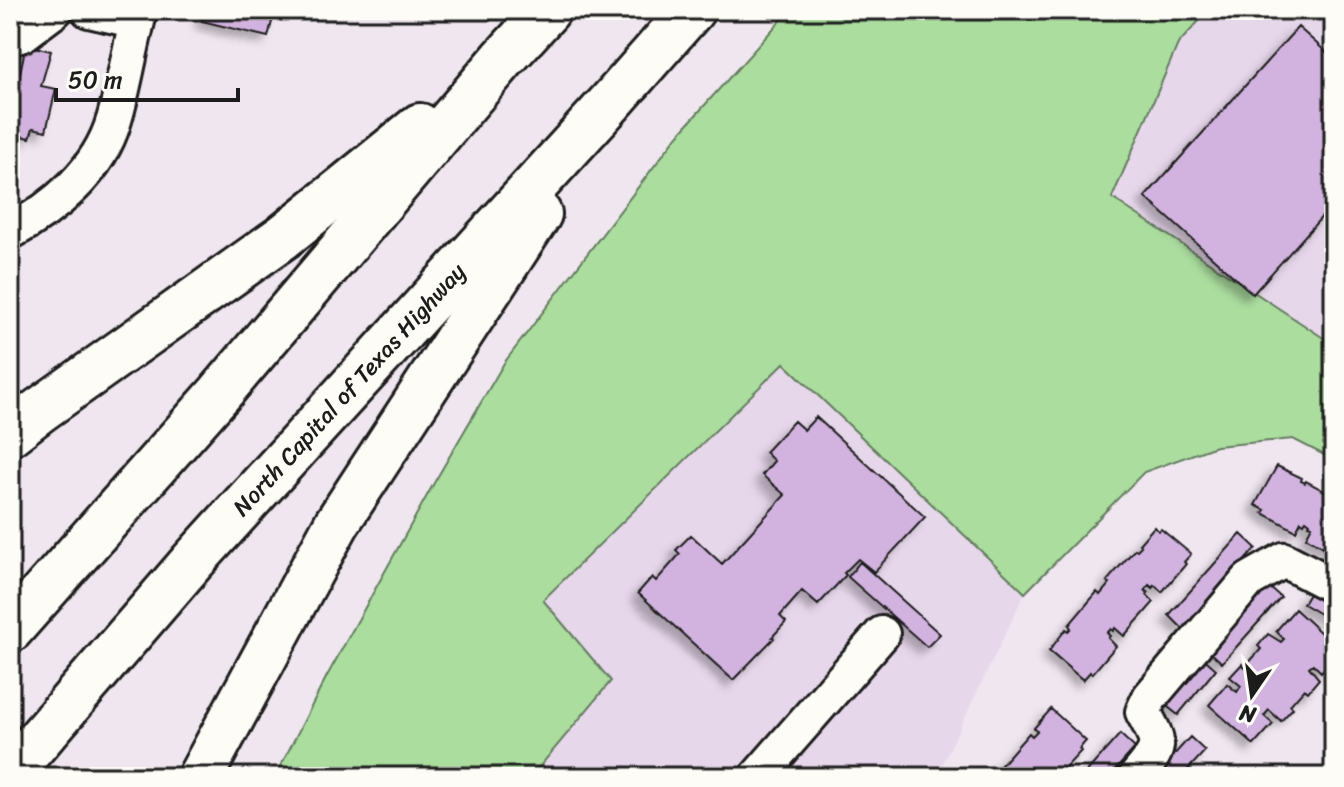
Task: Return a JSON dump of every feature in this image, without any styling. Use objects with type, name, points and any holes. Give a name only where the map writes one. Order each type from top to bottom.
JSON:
[{"type":"highway","points":[[10,630],[231,381],[548,10]]},
{"type":"highway","name":"North Capital of Texas Highway","points":[[10,773],[192,562],[692,10]]},
{"type":"highway","points":[[10,433],[283,237],[503,59]]},
{"type":"highway","points":[[200,777],[337,523],[610,103]]},
{"type":"street","points":[[10,38],[23,34],[55,10]]},
{"type":"street","points":[[10,232],[30,221],[74,187],[97,156],[113,123],[139,15],[89,10]]},
{"type":"street","points":[[1136,777],[1153,757],[1157,744],[1143,712],[1150,697],[1249,580],[1284,560],[1334,586]]},
{"type":"street","points":[[757,777],[882,634]]},
{"type":"shaded area","points":[[1209,10],[1334,10],[1334,345],[1112,198],[1178,44]]},
{"type":"shaded area","points":[[784,362],[1025,593],[936,777],[531,777],[611,681],[542,600]]},
{"type":"green space","points":[[790,10],[1209,10],[1178,44],[1112,198],[1334,345],[1334,460],[1293,439],[1216,446],[1144,472],[1025,593],[784,363],[543,600],[611,681],[531,777],[275,777],[327,676],[504,363],[678,135]]},
{"type":"building","points":[[205,10],[275,10],[268,37],[202,21]]},
{"type":"building","points":[[1298,27],[1334,59],[1334,203],[1253,294],[1145,197]]},
{"type":"building","points":[[26,45],[51,51],[41,86],[56,89],[46,131],[33,128],[30,138],[13,134],[10,146],[10,94],[13,95],[18,82]]},
{"type":"building","points":[[816,417],[925,517],[874,572],[858,559],[818,605],[802,591],[780,616],[786,622],[774,638],[733,680],[638,593],[652,577],[656,581],[680,554],[676,550],[691,535],[722,564],[785,495],[762,475],[774,461],[765,452],[794,421],[804,430]]},
{"type":"building","points":[[1277,466],[1334,496],[1334,553],[1306,537],[1312,526],[1306,520],[1304,523],[1301,521],[1296,531],[1263,513],[1265,510],[1255,505]]},
{"type":"building","points":[[1154,527],[1159,531],[1161,529],[1191,554],[1162,592],[1149,585],[1145,590],[1154,602],[1124,636],[1115,628],[1107,633],[1116,646],[1083,680],[1049,651],[1066,629],[1071,628],[1069,625],[1097,592],[1100,595],[1110,583],[1107,581],[1141,546],[1139,544]]},
{"type":"building","points":[[1241,534],[1256,548],[1183,629],[1169,615]]},
{"type":"building","points":[[860,562],[940,634],[927,647],[848,577]]},
{"type":"building","points":[[1265,584],[1281,597],[1222,663],[1207,649]]},
{"type":"building","points":[[1313,587],[1334,599],[1334,622],[1303,604]]},
{"type":"building","points":[[1295,609],[1334,645],[1334,658],[1321,672],[1313,664],[1309,667],[1319,679],[1308,692],[1304,689],[1281,721],[1269,710],[1264,716],[1273,724],[1254,745],[1209,705],[1227,684],[1237,692],[1241,686],[1230,677],[1242,664],[1245,667],[1261,649],[1258,646],[1268,634],[1281,642],[1284,639],[1276,631]]},
{"type":"building","points":[[1200,655],[1216,669],[1178,715],[1162,702]]},
{"type":"building","points":[[1051,709],[1086,741],[1079,749],[1081,751],[1057,777],[1042,768],[1037,774],[1040,777],[993,777],[1029,733],[1032,736],[1037,731],[1034,728]]},
{"type":"building","points":[[1120,734],[1135,748],[1109,777],[1082,777]]},
{"type":"building","points":[[1190,737],[1205,751],[1181,777],[1154,777]]}]
